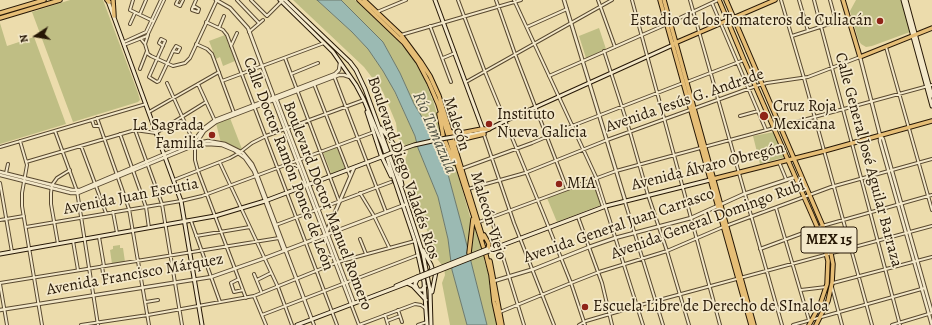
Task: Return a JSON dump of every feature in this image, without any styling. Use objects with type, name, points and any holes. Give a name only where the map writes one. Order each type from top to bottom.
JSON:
[{"type":"main road","points":[[0,13],[44,0]]},
{"type":"main road","points":[[0,18],[60,0]]},
{"type":"main road","points":[[113,0],[114,16]]},
{"type":"main road","name":"Boulevard Diego Valadés Ríos","points":[[282,0],[333,52],[356,85],[365,101],[383,146],[415,241],[425,286],[427,323]]},
{"type":"main road","name":"Boulevard Diego Valadés Ríos","points":[[282,0],[340,52],[353,66],[365,90],[379,125],[421,248],[431,298],[431,325]]},
{"type":"main road","name":"Malecón","points":[[359,0],[375,13],[410,50],[422,68],[438,104],[477,223],[490,271],[500,325]]},
{"type":"main road","name":"Malecón Viejo","points":[[364,0],[375,13],[401,35],[422,62],[430,76],[450,131],[477,223],[481,231],[492,267],[497,313]]},
{"type":"main road","points":[[435,0],[466,82],[482,132]]},
{"type":"main road","points":[[660,0],[693,110],[751,325]]},
{"type":"main road","points":[[664,0],[668,23]]},
{"type":"main road","name":"MEX 15","points":[[719,0],[823,240],[827,255],[828,269],[826,287],[820,305],[810,322]]},
{"type":"main road","name":"MEX 15","points":[[726,0],[828,238],[832,253],[832,285],[828,301],[816,325]]},
{"type":"main road","points":[[0,254],[215,216],[287,193],[402,149],[442,139],[482,132],[611,72],[775,0]]},
{"type":"main road","points":[[843,0],[860,57]]},
{"type":"main road","points":[[903,0],[932,96]]},
{"type":"main road","points":[[906,0],[914,35]]},
{"type":"main road","points":[[108,1],[181,201],[202,325]]},
{"type":"main road","name":"Avenida Jesús G. Andrade","points":[[860,57],[932,28]]},
{"type":"main road","points":[[395,33],[401,35]]},
{"type":"main road","points":[[333,52],[335,50],[340,52]]},
{"type":"main road","points":[[356,85],[362,91],[365,90]]},
{"type":"main road","points":[[929,86],[932,106]]},
{"type":"main road","points":[[365,101],[374,132],[399,194]]},
{"type":"main road","points":[[438,104],[443,135],[442,139],[460,173]]},
{"type":"main road","name":"Avenida Álvaro Obregón","points":[[387,290],[470,256],[625,200],[824,151],[932,121]]},
{"type":"main road","points":[[379,125],[395,146],[402,149]]},
{"type":"main road","points":[[450,131],[458,134],[482,132]]},
{"type":"main road","points":[[454,147],[456,142],[474,138],[482,132]]},
{"type":"main road","points":[[392,153],[396,157],[402,190]]},
{"type":"main road","points":[[470,256],[469,253],[473,229],[473,214]]},
{"type":"main road","points":[[481,231],[488,244],[488,250]]},
{"type":"main road","points":[[421,248],[431,265],[430,272]]},
{"type":"main road","name":"Avenida Álvaro Obregón","points":[[297,325],[480,255],[488,250]]},
{"type":"main road","points":[[480,255],[484,258],[490,271]]},
{"type":"main road","points":[[431,298],[436,272]]},
{"type":"main road","points":[[739,277],[754,325]]},
{"type":"main road","points":[[418,278],[415,284],[417,288],[422,290],[425,286]]},
{"type":"main road","points":[[407,283],[413,286],[426,301]]},
{"type":"street","points":[[133,0],[129,9],[153,21]]},
{"type":"street","points":[[140,14],[146,0]]},
{"type":"street","points":[[178,0],[177,4],[181,5],[183,0]]},
{"type":"street","points":[[194,6],[199,10],[197,13],[192,11],[196,0]]},
{"type":"street","points":[[141,39],[150,56],[167,64],[176,66],[188,61],[217,0]]},
{"type":"street","name":"Boulevard Doctor Manuel Romero","points":[[217,0],[230,8],[246,25],[353,304],[359,325]]},
{"type":"street","points":[[237,0],[259,23]]},
{"type":"street","points":[[252,0],[267,16],[282,0]]},
{"type":"street","points":[[375,13],[406,0]]},
{"type":"street","points":[[458,0],[504,121],[527,172],[571,283],[585,324]]},
{"type":"street","points":[[496,0],[515,54],[567,189]]},
{"type":"street","points":[[401,35],[521,0]]},
{"type":"street","points":[[564,0],[663,325]]},
{"type":"street","points":[[598,0],[615,47]]},
{"type":"street","points":[[466,82],[612,0]]},
{"type":"street","points":[[632,0],[720,325]]},
{"type":"street","points":[[690,0],[782,325]]},
{"type":"street","points":[[549,76],[719,0]]},
{"type":"street","points":[[781,0],[872,325]]},
{"type":"street","points":[[799,0],[808,31]]},
{"type":"street","name":"Calle General José Aguilar Barraza","points":[[814,0],[900,324]]},
{"type":"street","points":[[830,0],[836,22]]},
{"type":"street","points":[[145,44],[161,1]]},
{"type":"street","points":[[514,1],[559,96],[595,178],[643,325]]},
{"type":"street","points":[[712,3],[736,63],[766,130]]},
{"type":"street","points":[[527,27],[567,9]]},
{"type":"street","points":[[130,24],[135,12]]},
{"type":"street","points":[[219,28],[224,16]]},
{"type":"street","points":[[792,36],[848,18]]},
{"type":"street","points":[[249,32],[263,20]]},
{"type":"street","points":[[124,44],[145,34],[153,21]]},
{"type":"street","name":"Calle Doctor Ramón Ponce de León","points":[[206,22],[219,28],[227,34],[337,325]]},
{"type":"street","points":[[430,26],[451,82]]},
{"type":"street","points":[[231,46],[237,33]]},
{"type":"street","points":[[124,44],[141,39],[148,34]]},
{"type":"street","points":[[222,81],[324,43]]},
{"type":"street","points":[[196,44],[207,49],[212,54],[235,114]]},
{"type":"street","points":[[163,46],[149,77],[159,82],[173,51],[176,46],[180,48],[178,52],[173,51]]},
{"type":"street","points":[[886,46],[932,210]]},
{"type":"street","points":[[140,68],[147,51]]},
{"type":"street","points":[[604,51],[689,325]]},
{"type":"street","points":[[443,58],[455,54]]},
{"type":"street","points":[[860,57],[880,135],[880,141],[908,232],[932,325]]},
{"type":"street","name":"Avenida Jesús G. Andrade","points":[[468,189],[527,172],[607,140],[756,86],[804,78],[860,57]]},
{"type":"street","points":[[285,58],[339,201]]},
{"type":"street","points":[[461,169],[517,149],[572,126],[744,60]]},
{"type":"street","points":[[291,74],[318,63]]},
{"type":"street","points":[[334,76],[339,70],[340,63]]},
{"type":"street","points":[[148,112],[219,72]]},
{"type":"street","points":[[0,173],[71,193],[77,192],[194,143],[215,121],[334,76],[342,75],[351,78]]},
{"type":"street","points":[[334,76],[386,212]]},
{"type":"street","points":[[167,83],[194,143],[195,160],[198,172],[246,298]]},
{"type":"street","points":[[198,84],[215,121]]},
{"type":"street","points":[[314,84],[350,176]]},
{"type":"street","points":[[477,223],[616,171],[929,86]]},
{"type":"street","points":[[174,180],[220,163],[266,136],[346,106],[365,101]]},
{"type":"street","points":[[26,162],[135,130],[156,133],[206,102]]},
{"type":"street","points":[[0,147],[146,104]]},
{"type":"street","points":[[740,116],[758,111]]},
{"type":"street","points":[[96,118],[130,210],[149,325]]},
{"type":"street","points":[[92,120],[94,126],[99,126]]},
{"type":"street","points":[[135,130],[162,204],[182,325]]},
{"type":"street","points":[[55,131],[77,192],[98,324]]},
{"type":"street","name":"Avenida Juan Escutia","points":[[26,227],[181,201],[206,194],[374,132]]},
{"type":"street","points":[[482,132],[509,210],[554,325]]},
{"type":"street","points":[[120,134],[146,207],[149,228]]},
{"type":"street","points":[[20,142],[27,169],[22,197],[24,216],[42,325]]},
{"type":"street","points":[[194,143],[222,145],[240,152],[252,167],[314,325]]},
{"type":"street","points":[[81,146],[106,213]]},
{"type":"street","name":"Avenida General Domingo Rubí","points":[[497,313],[599,272],[667,251],[725,226],[834,186],[932,159]]},
{"type":"street","points":[[779,162],[786,179]]},
{"type":"street","points":[[220,163],[278,287],[292,325]]},
{"type":"street","points":[[6,173],[8,164]]},
{"type":"street","points":[[326,234],[354,167]]},
{"type":"street","points":[[58,244],[50,197],[52,187],[57,178],[70,170]]},
{"type":"street","points":[[0,173],[6,173],[25,180]]},
{"type":"street","name":"Avenida General Juan Carrasco","points":[[494,280],[561,259],[615,238],[691,218],[744,194],[795,177]]},
{"type":"street","points":[[276,225],[391,182]]},
{"type":"street","points":[[0,183],[12,252]]},
{"type":"street","points":[[360,193],[374,216],[389,247]]},
{"type":"street","points":[[760,249],[817,227],[932,195]]},
{"type":"street","name":"Avenida Francisco Márquez","points":[[0,310],[211,277],[285,251],[407,204]]},
{"type":"street","points":[[776,208],[810,322]]},
{"type":"street","points":[[113,212],[117,234]]},
{"type":"street","points":[[0,220],[24,216]]},
{"type":"street","points":[[578,217],[599,272],[612,325]]},
{"type":"street","points":[[491,218],[524,325]]},
{"type":"street","points":[[191,220],[220,302]]},
{"type":"street","points":[[579,325],[585,324],[586,321],[610,313],[932,226]]},
{"type":"street","points":[[196,236],[250,227]]},
{"type":"street","points":[[99,237],[104,280]]},
{"type":"street","points":[[7,325],[0,284],[34,277],[280,238]]},
{"type":"street","points":[[360,239],[366,254]]},
{"type":"street","points":[[73,241],[78,270]]},
{"type":"street","points":[[81,325],[98,324],[254,296],[337,262],[415,241]]},
{"type":"street","points":[[262,315],[418,255]]},
{"type":"street","points":[[842,325],[832,285],[859,276],[932,257]]},
{"type":"street","points":[[257,280],[271,273]]},
{"type":"street","points":[[254,274],[262,291]]},
{"type":"street","points":[[239,279],[231,284],[234,292],[243,290]]},
{"type":"street","points":[[800,290],[826,287]]},
{"type":"street","points":[[792,325],[810,322],[838,312],[923,288]]},
{"type":"street","points":[[254,296],[266,325]]},
{"type":"street","points":[[146,302],[158,300]]},
{"type":"street","points":[[359,325],[416,304],[422,306],[426,311]]},
{"type":"street","points":[[398,310],[402,322]]},
{"type":"street","points":[[892,325],[900,324],[930,313]]},
{"type":"street","points":[[385,315],[388,325]]},
{"type":"street","points":[[387,321],[400,316]]},
{"type":"street","points":[[418,325],[427,323]]},
{"type":"shaded area","points":[[70,0],[103,0],[138,93],[140,100],[138,102],[73,122],[32,12]]},
{"type":"shaded area","points":[[293,0],[317,0],[368,49],[389,80],[415,136],[418,148],[438,197],[448,239],[452,270],[467,325],[450,325],[442,283],[445,275],[444,268],[435,256],[405,160],[408,152],[406,146],[398,138],[396,123],[383,92],[364,67]]},
{"type":"shaded area","points":[[341,0],[355,0],[399,42],[411,56],[425,80],[433,100],[443,136],[438,137],[438,131],[422,117],[383,42]]},
{"type":"shaded area","name":"Estadio de los Tomateros de Culiacán","points":[[856,0],[901,0],[910,32],[866,47],[861,44],[858,39],[850,11]]},
{"type":"shaded area","points":[[0,23],[7,46],[34,37],[66,124],[0,144]]},
{"type":"shaded area","points":[[599,28],[606,49],[586,58],[579,36]]},
{"type":"shaded area","points":[[225,35],[235,61],[223,66],[220,57],[216,59],[209,41]]},
{"type":"shaded area","points":[[230,118],[242,149],[241,151],[221,143],[216,123]]},
{"type":"shaded area","points":[[774,132],[785,157],[760,164],[753,136]]},
{"type":"shaded area","points":[[449,144],[471,220],[475,224],[486,257],[484,260],[491,283],[489,286],[491,287],[497,325],[487,325],[485,320],[442,152],[445,148],[444,145]]},
{"type":"shaded area","points":[[337,147],[346,170],[332,175],[323,152]]},
{"type":"shaded area","points":[[593,180],[601,205],[557,222],[547,198]]},
{"type":"shaded area","points":[[120,245],[120,248],[123,248],[125,262],[112,264],[110,250],[113,249],[113,246]]},
{"type":"water","name":"Río Tamazula","points":[[317,0],[341,0],[383,42],[422,117],[438,131],[440,143],[444,145],[445,148],[442,152],[487,325],[467,325],[452,270],[448,239],[438,197],[418,148],[415,136],[395,92],[368,49]]},
{"type":"place","name":"Estadio de los Tomateros de Culiacán","points":[[880,21]]},
{"type":"place","name":"Cruz Roja Mexicana","points":[[764,116]]},
{"type":"place","name":"Instituto Nueva Galicia","points":[[489,124]]},
{"type":"place","name":"La Sagrada Familia","points":[[212,135]]},
{"type":"place","name":"MIA","points":[[559,184]]},
{"type":"place","name":"Escuela Libre de Derecho de SInaloa","points":[[585,307]]}]
